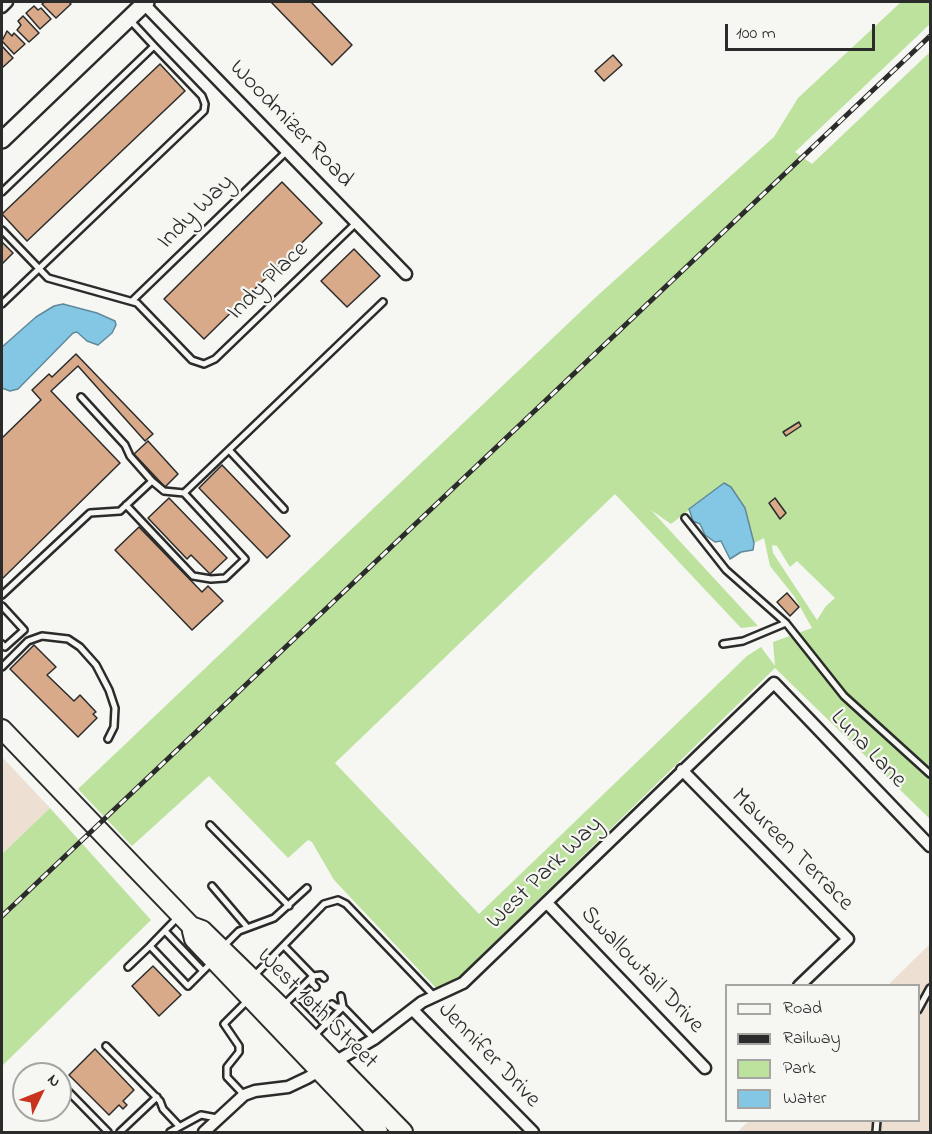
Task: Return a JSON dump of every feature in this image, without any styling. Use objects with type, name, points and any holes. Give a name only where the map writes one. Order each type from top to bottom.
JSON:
[{"type":"main road","points":[[2,140],[145,3]]},
{"type":"main road","name":"West 10th Street","points":[[2,729],[186,921],[194,939],[249,998],[313,1038],[327,1067],[404,1132]]},
{"type":"main road","name":"West 10th Street","points":[[213,960],[252,978],[275,1013],[327,1067],[378,1132]]},
{"type":"street","points":[[2,7],[7,2]]},
{"type":"street","name":"Woodmizer Road","points":[[145,3],[406,274]]},
{"type":"street","name":"West Park Way","points":[[244,1095],[255,1091],[288,1087],[374,1039],[434,996],[463,983],[774,683]]},
{"type":"street","name":"Luna Lane","points":[[774,683],[930,846]]},
{"type":"street","name":"Maureen Terrace","points":[[682,770],[848,939],[801,984]]},
{"type":"street","name":"Swallowtail Drive","points":[[547,903],[705,1068]]},
{"type":"street","name":"Jennifer Drive","points":[[413,1010],[533,1132]]},
{"type":"street","points":[[204,1132],[244,1095]]},
{"type":"lane","points":[[2,304],[204,111],[205,104],[202,96],[129,19]]},
{"type":"lane","points":[[2,192],[154,46]]},
{"type":"lane","name":"Indy Way","points":[[132,301],[286,151]]},
{"type":"lane","name":"Indy Place","points":[[132,301],[139,304],[192,360],[204,363],[215,359],[356,223]]},
{"type":"lane","points":[[2,231],[38,270],[53,280],[132,301]]},
{"type":"lane","points":[[184,493],[383,302]]},
{"type":"lane","points":[[81,397],[125,445],[130,456],[152,481],[164,491],[184,493],[245,559],[225,578],[211,579],[194,576],[126,505]]},
{"type":"lane","points":[[229,450],[284,509]]},
{"type":"lane","points":[[2,595],[90,513],[120,511],[152,481]]},
{"type":"lane","points":[[685,518],[726,570],[786,623],[844,696],[930,774]]},
{"type":"lane","points":[[2,606],[24,630],[5,647],[2,644]]},
{"type":"lane","points":[[723,644],[743,641],[786,623]]},
{"type":"lane","points":[[2,667],[28,641],[42,636],[68,639],[80,647],[96,665],[110,690],[115,717],[114,727],[108,739]]},
{"type":"lane","points":[[210,825],[289,906]]},
{"type":"lane","points":[[212,886],[247,927]]},
{"type":"lane","points":[[150,946],[171,963],[188,986],[247,927],[274,918],[307,888]]},
{"type":"lane","points":[[252,978],[324,904],[338,900],[346,904],[434,996]]},
{"type":"lane","points":[[128,967],[165,931],[186,921]]},
{"type":"lane","points":[[165,931],[191,962],[213,960]]},
{"type":"lane","points":[[284,946],[313,976]]},
{"type":"lane","points":[[275,1013],[313,976],[321,975],[324,978]]},
{"type":"lane","points":[[313,976],[312,983],[316,987]]},
{"type":"lane","points":[[920,1006],[930,988]]},
{"type":"lane","points":[[296,994],[326,1025]]},
{"type":"lane","points":[[341,996],[343,1007],[374,1039]]},
{"type":"lane","points":[[244,1095],[227,1077],[227,1067],[239,1052],[239,1046],[224,1024],[249,998]]},
{"type":"lane","points":[[332,1004],[336,1007],[343,1007]]},
{"type":"lane","points":[[313,1038],[343,1007]]},
{"type":"lane","points":[[106,1046],[156,1097],[163,1109],[179,1126]]},
{"type":"lane","points":[[72,1095],[108,1132]]},
{"type":"lane","points":[[120,1132],[156,1097]]},
{"type":"lane","points":[[170,1132],[201,1115],[219,1119]]},
{"type":"shaded area","points":[[2,757],[50,808],[2,854]]},
{"type":"shaded area","points":[[930,944],[930,1132],[737,1132],[748,1122],[920,1122],[920,984],[889,984]]},
{"type":"green space","points":[[901,2],[930,2],[930,24],[795,152],[812,164],[930,52],[930,819],[775,668],[459,977],[437,989],[334,880],[312,842],[308,840],[288,858],[209,776],[132,846],[78,789],[596,297],[774,137],[798,98]],"holes":[[[724,483],[748,519],[754,543],[764,538],[770,566],[794,596],[812,628],[773,642],[775,666],[761,647],[747,656],[479,914],[335,763],[615,494],[741,628],[758,626],[651,510],[671,524]],[[772,545],[777,546],[790,567],[797,561],[835,598],[826,606],[817,620],[773,553]]]},
{"type":"green space","points":[[50,808],[151,920],[2,1066],[2,854]]},
{"type":"water","points":[[63,304],[97,313],[115,321],[116,325],[112,333],[98,345],[87,341],[77,332],[73,333],[18,389],[10,391],[2,388],[2,347],[36,317],[54,306]]},
{"type":"water","points":[[724,483],[731,487],[745,508],[754,543],[753,550],[741,552],[730,559],[721,541],[715,542],[705,535],[700,524],[693,521],[689,509]]},
{"type":"building","points":[[69,2],[71,4],[56,18],[42,4]]},
{"type":"building","points":[[271,2],[311,2],[352,45],[332,65]]},
{"type":"building","points":[[34,6],[38,10],[41,8],[51,19],[40,29],[26,13]]},
{"type":"building","points":[[23,16],[39,33],[29,42],[17,30],[21,25],[18,21]]},
{"type":"building","points":[[7,31],[12,36],[14,33],[25,44],[14,54],[2,41]]},
{"type":"building","points":[[2,46],[13,58],[2,68]]},
{"type":"building","points":[[613,55],[622,65],[604,81],[595,71]]},
{"type":"building","points":[[160,64],[185,91],[27,241],[2,214]]},
{"type":"building","points":[[282,182],[322,223],[204,339],[164,299]]},
{"type":"building","points":[[2,242],[13,253],[2,264]]},
{"type":"building","points":[[354,249],[380,276],[347,307],[321,281]]},
{"type":"building","points":[[76,354],[153,434],[145,441],[78,366],[51,391],[120,463],[2,579],[2,438],[41,400],[32,390],[49,374],[52,377]]},
{"type":"building","points":[[799,422],[801,426],[786,436],[783,432]]},
{"type":"building","points":[[148,441],[178,474],[165,487],[134,454]]},
{"type":"building","points":[[222,465],[290,536],[267,558],[199,488]]},
{"type":"building","points":[[169,498],[227,558],[210,574],[191,555],[187,559],[148,518]]},
{"type":"building","points":[[775,498],[786,513],[780,519],[769,503]]},
{"type":"building","points":[[139,527],[202,592],[208,586],[223,601],[192,630],[115,550]]},
{"type":"building","points":[[787,593],[799,607],[790,616],[777,602]]},
{"type":"building","points":[[34,645],[56,667],[47,675],[74,701],[80,695],[96,712],[93,714],[97,718],[78,737],[10,669]]},
{"type":"building","points":[[153,966],[181,995],[159,1016],[132,986]]},
{"type":"building","points":[[95,1049],[134,1090],[123,1101],[127,1105],[123,1109],[119,1105],[109,1115],[72,1078],[72,1072]]},
{"type":"railway","points":[[2,916],[930,36]]}]
